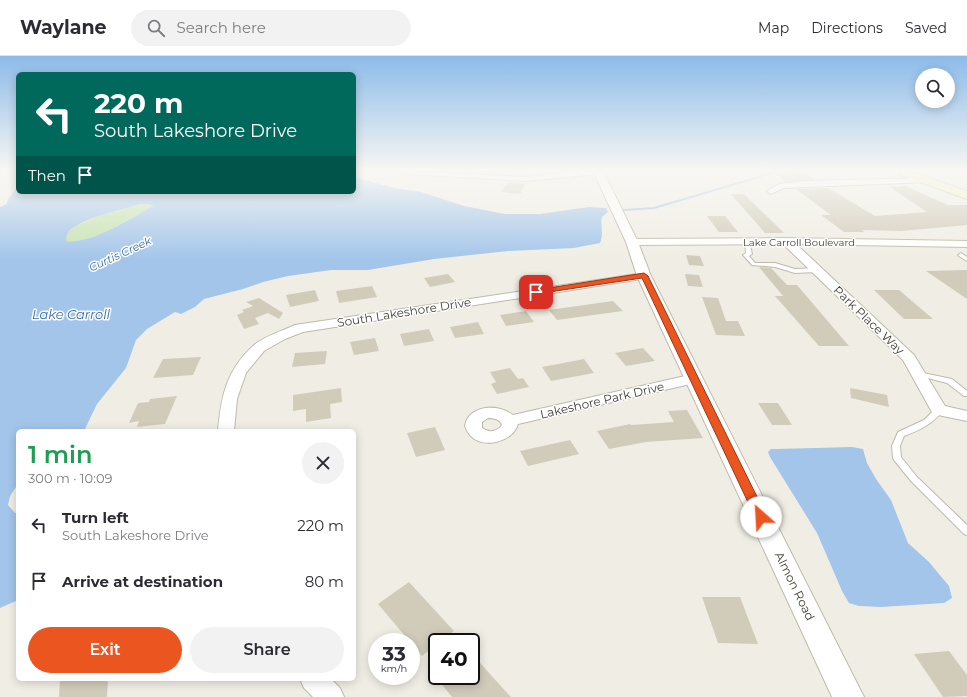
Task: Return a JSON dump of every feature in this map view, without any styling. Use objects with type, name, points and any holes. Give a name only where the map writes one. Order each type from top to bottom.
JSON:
[{"type":"street","name":"Almon Road","points":[[612,201],[632,242],[644,276],[848,697]]},
{"type":"street","name":"Lake Carroll Boulevard","points":[[632,242],[786,241],[967,244]]},
{"type":"street","name":"Park Place Way","points":[[786,241],[909,358],[939,410]]},
{"type":"street","name":"South Lakeshore Drive","points":[[226,429],[229,399],[239,372],[259,348],[286,333],[300,328],[644,276]]},
{"type":"street","name":"Lakeshore Park Drive","points":[[509,421],[694,379]]},
{"type":"street","points":[[939,410],[967,416]]},
{"type":"street","points":[[315,681],[331,697]]},
{"type":"lane","points":[[747,241],[748,254],[746,255],[754,264],[775,265],[794,271],[817,270]]},
{"type":"lane","points":[[961,255],[967,259]]},
{"type":"lane","points":[[917,374],[949,381],[967,394]]},
{"type":"lane","points":[[939,410],[933,419],[920,427],[901,434],[896,446],[897,458],[914,479],[967,531]]},
{"type":"green space","points":[[140,204],[155,205],[100,234],[77,241],[66,241],[66,235],[75,226],[102,215]]},
{"type":"water","name":"Lake Carroll","points":[[8,201],[448,201],[464,206],[505,214],[540,214],[589,207],[606,208],[608,212],[602,217],[602,236],[600,243],[574,248],[508,251],[434,259],[368,270],[331,270],[288,276],[204,299],[195,307],[181,314],[175,312],[147,329],[136,340],[126,368],[97,404],[85,429],[16,429],[16,487],[10,496],[8,505],[16,513],[16,601],[0,608],[0,207],[7,204]],"holes":[[[140,204],[154,205],[123,223],[86,239],[66,241],[66,238],[72,229],[90,219]]]},
{"type":"water","points":[[852,447],[863,449],[867,463],[891,500],[908,543],[929,562],[949,586],[952,598],[944,603],[882,607],[859,606],[849,603],[842,591],[817,533],[768,452],[771,449]]},
{"type":"building","points":[[737,201],[751,201],[784,233],[765,233]]},
{"type":"building","points":[[812,201],[850,201],[875,216],[927,212],[911,201],[939,201],[948,205],[967,205],[967,225],[901,231],[862,230],[864,232],[844,232],[821,215],[831,215]]},
{"type":"building","points":[[707,216],[725,216],[738,232],[719,232]]},
{"type":"building","points":[[686,255],[700,256],[704,266],[689,265]]},
{"type":"building","points":[[759,267],[771,268],[787,285],[797,285],[849,346],[819,346],[775,296],[783,296]]},
{"type":"building","points":[[967,270],[967,299],[926,271]]},
{"type":"building","points":[[448,274],[455,282],[430,287],[424,278]]},
{"type":"building","points":[[685,274],[699,275],[703,287],[688,286]]},
{"type":"building","points":[[372,286],[377,297],[339,303],[336,291]]},
{"type":"building","points":[[315,290],[319,301],[290,307],[286,295]]},
{"type":"building","points":[[874,290],[899,290],[933,319],[904,319]]},
{"type":"building","points":[[702,297],[718,298],[726,321],[738,321],[745,336],[716,335]]},
{"type":"building","points":[[259,298],[283,313],[279,319],[268,313],[255,318],[259,324],[244,329],[237,315],[244,312],[242,310],[253,306],[246,302]]},
{"type":"building","points":[[613,301],[623,311],[557,320],[549,310]]},
{"type":"building","points":[[526,311],[534,322],[506,326],[500,315]]},
{"type":"building","points":[[478,322],[484,334],[455,338],[450,327]]},
{"type":"building","points":[[429,329],[434,341],[404,346],[400,334]]},
{"type":"building","points":[[375,338],[379,351],[354,355],[350,342]]},
{"type":"building","points":[[643,348],[655,361],[626,366],[615,353]]},
{"type":"building","points":[[327,351],[325,364],[292,367],[295,353]]},
{"type":"building","points":[[201,357],[193,375],[153,378],[163,359]]},
{"type":"building","points":[[584,359],[594,373],[551,381],[542,367]]},
{"type":"building","points":[[510,368],[518,379],[523,378],[529,387],[497,394],[491,384],[496,382],[490,372]]},
{"type":"building","points":[[341,388],[342,402],[330,404],[331,418],[306,422],[306,409],[293,411],[293,395]]},
{"type":"building","points":[[850,388],[887,395],[889,407],[851,398]]},
{"type":"building","points":[[177,396],[165,424],[137,427],[139,421],[129,423],[138,403],[149,402],[150,399]]},
{"type":"building","points":[[758,403],[778,403],[792,425],[772,425]]},
{"type":"building","points":[[687,410],[703,438],[646,442],[609,449],[597,431],[630,424],[674,422],[668,411]]},
{"type":"building","points":[[435,427],[445,450],[416,457],[407,433]]},
{"type":"building","points":[[570,440],[579,454],[528,466],[520,451]]},
{"type":"building","points":[[409,582],[454,631],[451,633],[428,633],[428,651],[422,656],[420,654],[420,633],[403,633],[378,604]]},
{"type":"building","points":[[702,597],[740,597],[758,644],[718,643]]},
{"type":"building","points":[[949,651],[967,675],[967,696],[943,697],[914,654]]},
{"type":"building","points":[[480,663],[511,697],[452,697],[442,685],[480,685]]},
{"type":"building","points":[[60,681],[108,681],[107,697],[59,697]]},
{"type":"waterway","points":[[623,210],[654,208],[678,201]]},
{"type":"route","points":[[536,292],[644,276],[761,517]]},
{"type":"water label","name":"Curtis Creek","points":[[120,254]]}]
